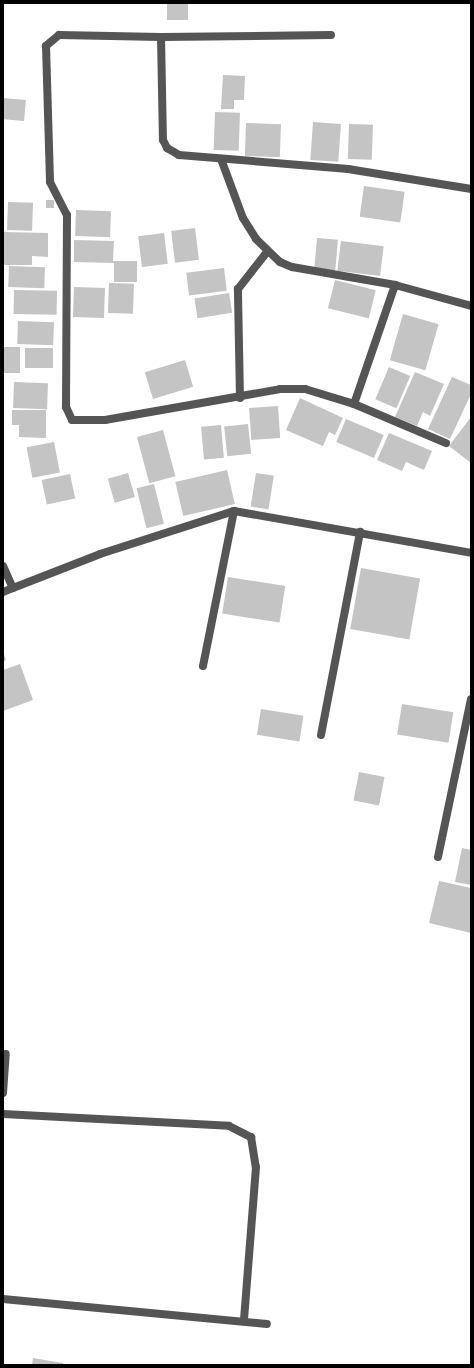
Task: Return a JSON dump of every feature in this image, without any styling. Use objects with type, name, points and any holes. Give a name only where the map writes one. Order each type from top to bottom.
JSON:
[{"type":"street","points":[[330,35],[161,38],[59,35],[46,46],[50,182],[67,215],[66,407],[76,421],[105,420],[240,398],[280,389],[305,389],[354,404],[446,443]]},
{"type":"street","points":[[161,38],[163,140],[172,153],[221,159],[348,169],[471,190]]},
{"type":"street","points":[[221,159],[244,218],[267,252],[292,268],[395,285],[471,306]]},
{"type":"street","points":[[240,398],[238,289],[267,252]]},
{"type":"street","points":[[354,404],[395,285]]},
{"type":"street","points":[[203,666],[234,511]]},
{"type":"street","points":[[3,592],[100,554],[234,511],[360,532],[471,553]]},
{"type":"street","points":[[321,735],[360,532]]},
{"type":"street","points":[[3,566],[13,588]]},
{"type":"street","points":[[438,857],[471,699]]},
{"type":"street","points":[[3,1093],[6,1054]]},
{"type":"street","points":[[3,1114],[228,1126],[251,1137],[256,1168],[244,1321]]},
{"type":"street","points":[[3,1300],[267,1324]]},
{"type":"building","points":[[167,3],[188,3],[188,20],[167,20]]},
{"type":"building","points":[[223,75],[245,76],[244,100],[234,100],[234,109],[221,109]]},
{"type":"building","points":[[3,98],[26,100],[24,121],[3,119]]},
{"type":"building","points":[[215,112],[240,113],[239,151],[214,150]]},
{"type":"building","points":[[313,122],[341,124],[338,162],[310,160]]},
{"type":"building","points":[[246,123],[281,124],[280,157],[245,156]]},
{"type":"building","points":[[349,124],[373,125],[372,160],[348,159]]},
{"type":"building","points":[[364,186],[405,192],[400,222],[360,217]]},
{"type":"building","points":[[46,200],[54,200],[54,208],[46,208]]},
{"type":"building","points":[[8,202],[33,203],[32,231],[7,230]]},
{"type":"building","points":[[76,210],[111,211],[110,237],[75,236]]},
{"type":"building","points":[[195,228],[199,260],[175,263],[171,231]]},
{"type":"building","points":[[3,232],[48,233],[48,257],[32,256],[32,265],[3,265]]},
{"type":"building","points":[[164,233],[168,264],[142,267],[138,236]]},
{"type":"building","points":[[317,238],[338,240],[335,272],[314,270]]},
{"type":"building","points":[[74,240],[114,241],[113,261],[137,261],[137,282],[114,282],[114,263],[74,262]]},
{"type":"building","points":[[341,241],[384,246],[380,276],[337,271]]},
{"type":"building","points":[[9,266],[45,267],[44,288],[8,287]]},
{"type":"building","points":[[224,268],[227,291],[189,295],[186,273]]},
{"type":"building","points":[[335,280],[376,290],[369,318],[328,308]]},
{"type":"building","points":[[109,283],[134,284],[133,314],[108,313]]},
{"type":"building","points":[[74,287],[105,288],[104,318],[73,317]]},
{"type":"building","points":[[14,290],[57,291],[57,315],[14,314]]},
{"type":"building","points":[[229,293],[232,313],[198,318],[194,298]]},
{"type":"building","points":[[403,314],[439,324],[425,370],[390,360]]},
{"type":"building","points":[[18,321],[54,322],[53,345],[17,344]]},
{"type":"building","points":[[3,347],[20,347],[20,373],[3,373]]},
{"type":"building","points":[[25,348],[53,348],[53,368],[25,368]]},
{"type":"building","points":[[185,360],[193,387],[153,399],[145,372]]},
{"type":"building","points":[[389,367],[410,376],[396,408],[375,399]]},
{"type":"building","points":[[415,372],[444,384],[430,416],[423,412],[417,426],[395,417]]},
{"type":"building","points":[[452,377],[471,385],[471,394],[450,439],[428,429]]},
{"type":"building","points":[[14,382],[48,383],[47,409],[13,408]]},
{"type":"building","points":[[300,398],[343,418],[335,435],[329,432],[323,446],[286,430]]},
{"type":"building","points":[[278,406],[280,438],[251,440],[249,408]]},
{"type":"building","points":[[12,410],[46,410],[46,438],[19,437],[19,425],[12,425]]},
{"type":"building","points":[[471,417],[471,463],[449,446]]},
{"type":"building","points":[[346,419],[384,435],[374,458],[336,442]]},
{"type":"building","points":[[248,424],[251,454],[227,456],[224,427]]},
{"type":"building","points":[[221,425],[224,458],[204,460],[201,427]]},
{"type":"building","points":[[163,430],[175,476],[149,483],[137,437]]},
{"type":"building","points":[[389,433],[432,451],[424,470],[406,462],[402,471],[377,460]]},
{"type":"building","points":[[54,442],[60,472],[32,478],[27,447]]},
{"type":"building","points":[[227,470],[235,504],[183,516],[175,482]]},
{"type":"building","points":[[128,473],[135,497],[115,503],[108,479]]},
{"type":"building","points":[[256,473],[274,476],[268,509],[251,507]]},
{"type":"building","points":[[70,474],[75,498],[47,504],[42,480]]},
{"type":"building","points":[[154,484],[164,524],[146,528],[137,488]]},
{"type":"building","points":[[361,568],[420,578],[409,639],[350,629]]},
{"type":"building","points":[[228,577],[285,586],[279,623],[222,614]]},
{"type":"building","points":[[3,652],[6,660],[3,662]]},
{"type":"building","points":[[20,664],[33,700],[3,711],[3,670]]},
{"type":"building","points":[[402,704],[453,712],[449,743],[397,735]]},
{"type":"building","points":[[261,709],[303,716],[299,741],[257,735]]},
{"type":"building","points":[[359,772],[385,777],[379,805],[353,800]]},
{"type":"building","points":[[462,848],[471,850],[471,885],[455,882]]},
{"type":"building","points":[[439,881],[471,888],[471,933],[429,923]]},
{"type":"building","points":[[33,1358],[63,1363],[63,1365],[32,1365]]}]
